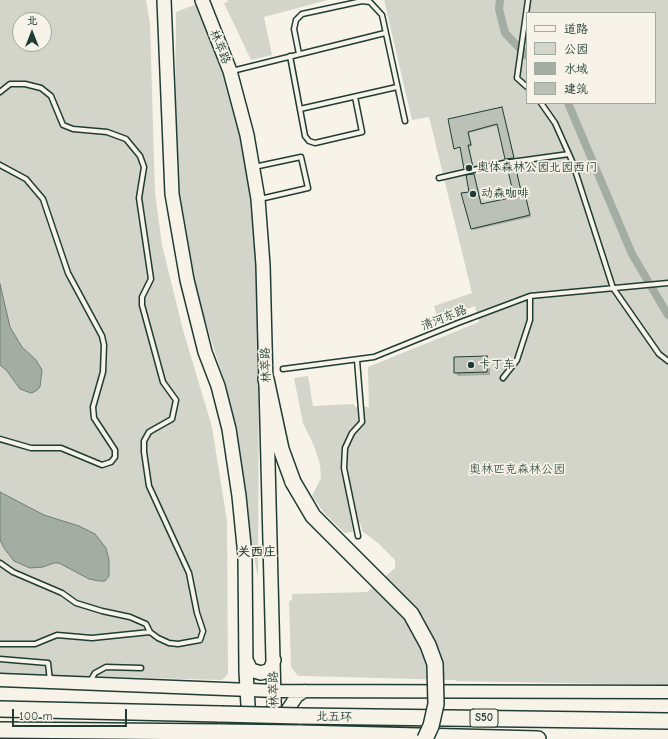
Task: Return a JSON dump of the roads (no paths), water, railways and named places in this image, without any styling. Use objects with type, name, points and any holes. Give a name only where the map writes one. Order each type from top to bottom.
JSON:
[{"type":"highway","points":[[266,379],[281,449],[293,482],[313,516],[411,614],[428,645],[435,664],[436,704],[431,726],[425,739]]},
{"type":"highway","name":"北五环","points":[[0,709],[300,716],[668,721]]},
{"type":"highway","name":"北五环","points":[[0,730],[220,732],[293,736],[538,739]]},
{"type":"main road","points":[[164,0],[172,194],[187,280],[205,352],[218,386],[229,429],[239,496],[245,556],[246,660],[250,739]]},
{"type":"main road","name":"林萃路","points":[[202,0],[230,71],[247,134],[258,199],[263,266],[275,691],[275,739]]},
{"type":"main road","points":[[246,660],[251,670],[261,673],[270,670],[274,660]]},
{"type":"street","points":[[0,680],[275,691],[668,692]]},
{"type":"street","points":[[293,736],[288,709],[297,696],[305,691]]},
{"type":"lane","points":[[526,12],[528,0]]},
{"type":"lane","points":[[299,54],[294,29],[296,20],[302,14],[362,1],[370,2],[382,15],[405,121]]},
{"type":"lane","points":[[526,14],[517,78],[526,87]]},
{"type":"lane","points":[[230,71],[385,33]]},
{"type":"lane","points":[[290,56],[305,136],[309,141],[315,143],[362,132],[355,97]]},
{"type":"lane","points":[[0,92],[10,84],[25,84],[41,88],[51,96],[63,124],[73,129],[107,132],[126,139],[140,156],[144,167],[139,198],[150,279],[142,297],[142,305],[163,382],[176,400],[172,419],[150,432],[144,441],[144,452],[149,486],[189,573],[197,613],[203,631],[200,640],[178,644],[158,638],[150,632],[146,624],[130,617],[102,611],[76,603],[62,593],[13,572],[0,563]]},
{"type":"lane","points":[[300,109],[397,87]]},
{"type":"lane","points":[[542,104],[555,123],[569,154],[591,217],[600,252],[612,288],[659,354],[668,361]]},
{"type":"lane","points":[[439,178],[504,163],[569,154]]},
{"type":"lane","points":[[253,167],[301,157],[308,188],[258,199]]},
{"type":"lane","points":[[0,165],[26,179],[43,199],[68,273],[102,336],[104,345],[104,372],[93,407],[94,418],[115,450],[115,457],[111,462],[102,465],[61,448],[31,448],[0,439]]},
{"type":"lane","name":"清河东路","points":[[283,369],[374,357],[530,296],[668,283]]},
{"type":"lane","points":[[503,378],[517,360],[530,320],[530,296]]},
{"type":"lane","points":[[357,360],[362,422],[352,433],[345,448],[344,468],[358,536]]},
{"type":"lane","points":[[0,644],[35,644],[57,635],[92,638],[150,632]]},
{"type":"lane","points":[[0,659],[48,663],[50,682]]},
{"type":"lane","points":[[89,683],[95,673],[106,667],[141,668]]},
{"type":"water","points":[[0,284],[10,327],[22,347],[36,360],[42,370],[40,387],[31,393],[20,389],[7,371],[0,365]]},
{"type":"water","points":[[0,492],[44,515],[79,526],[95,534],[106,548],[109,560],[109,576],[105,581],[89,579],[59,563],[54,563],[43,567],[30,568],[14,561],[0,540]]},
{"type":"waterway","points":[[500,0],[499,9],[505,33],[526,55]]},
{"type":"waterway","points":[[568,104],[632,254],[668,315]]},
{"type":"place","name":"奥体森林公园北园西门","points":[[469,168]]},
{"type":"place","name":"动森咖啡","points":[[473,194]]},
{"type":"place","name":"卡丁车","points":[[471,365]]},
{"type":"district","name":"关西庄","points":[[257,552]]},
{"type":"park label","name":"奥林匹克森林公园","points":[[517,470]]}]
